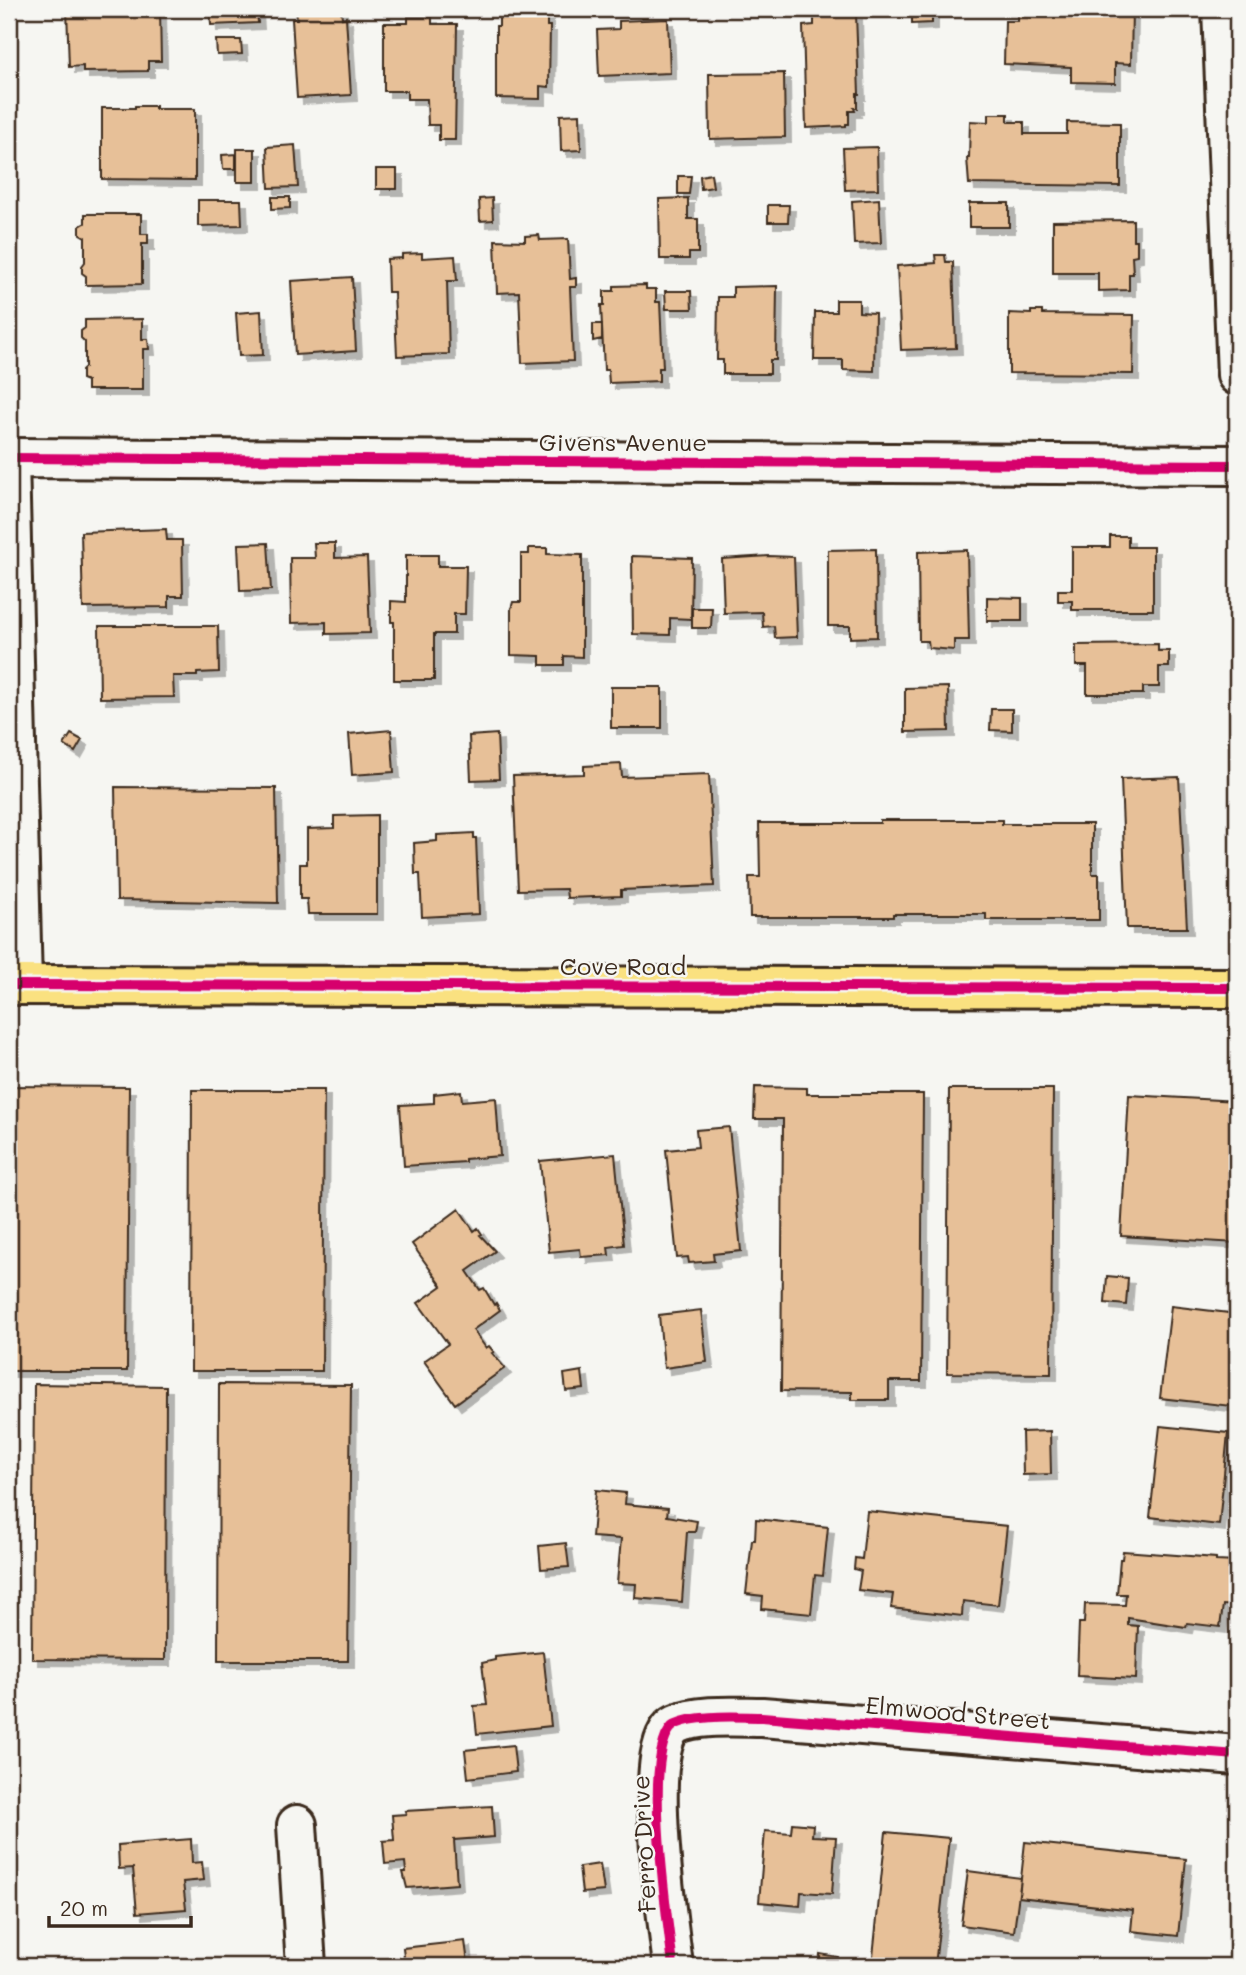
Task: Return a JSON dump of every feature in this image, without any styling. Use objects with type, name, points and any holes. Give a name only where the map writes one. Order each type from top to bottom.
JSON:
[{"type":"main road","name":"Cove Road","points":[[16,985],[1237,988]]},
{"type":"street","points":[[1222,9],[1237,375]]},
{"type":"street","points":[[9,459],[16,985]]},
{"type":"street","name":"Givens Avenue","points":[[9,459],[1237,465]]},
{"type":"street","name":"Elmwood Street","points":[[675,1724],[714,1717],[762,1717],[1237,1755]]},
{"type":"street","name":"Ferro Drive","points":[[673,1966],[657,1820],[658,1768],[663,1738],[675,1724]]},
{"type":"street","points":[[297,1825],[306,1966]]},
{"type":"building","points":[[67,9],[160,9],[161,61],[148,61],[148,71],[83,72],[83,66],[69,67]]},
{"type":"building","points":[[210,9],[257,9],[258,23],[211,25]]},
{"type":"building","points":[[296,9],[341,9],[342,18],[346,17],[351,95],[297,98],[292,19],[297,19]]},
{"type":"building","points":[[499,9],[547,9],[547,26],[550,26],[549,87],[540,86],[540,99],[496,98],[496,26],[499,26]]},
{"type":"building","points":[[912,9],[932,9],[932,23],[912,24]]},
{"type":"building","points":[[1018,9],[1132,9],[1131,64],[1115,63],[1115,83],[1071,82],[1071,67],[1004,64],[1005,21],[1018,21]]},
{"type":"building","points":[[856,14],[859,94],[857,108],[854,108],[855,111],[849,111],[849,124],[846,126],[806,128],[803,26],[814,25],[814,16]]},
{"type":"building","points":[[408,17],[432,17],[432,24],[457,24],[455,140],[439,140],[439,125],[428,125],[427,99],[407,99],[407,91],[384,91],[384,23],[408,23]]},
{"type":"building","points":[[668,19],[670,73],[599,76],[597,30],[619,29],[619,21]]},
{"type":"building","points":[[216,40],[241,40],[242,54],[217,55]]},
{"type":"building","points":[[784,73],[785,137],[710,139],[709,74]]},
{"type":"building","points":[[135,106],[195,109],[195,180],[102,179],[102,108]]},
{"type":"building","points":[[580,114],[581,150],[561,151],[560,115]]},
{"type":"building","points":[[989,114],[1008,114],[1008,122],[1024,122],[1024,134],[1067,134],[1067,122],[1120,123],[1120,186],[969,184],[967,158],[970,121],[989,122]]},
{"type":"building","points":[[295,145],[298,187],[269,188],[267,147]]},
{"type":"building","points":[[877,147],[878,189],[845,190],[843,148]]},
{"type":"building","points":[[237,149],[255,149],[255,182],[237,182]]},
{"type":"building","points":[[236,154],[236,169],[223,169],[222,155]]},
{"type":"building","points":[[376,169],[397,169],[397,189],[376,189]]},
{"type":"building","points":[[711,174],[713,187],[701,189],[700,176]]},
{"type":"building","points":[[678,176],[691,176],[689,194],[678,194]]},
{"type":"building","points":[[272,197],[290,197],[290,208],[272,209]]},
{"type":"building","points":[[492,198],[493,220],[480,221],[479,199]]},
{"type":"building","points":[[688,198],[688,219],[698,219],[698,253],[689,253],[689,259],[660,259],[659,199]]},
{"type":"building","points":[[879,199],[881,243],[854,244],[852,201]]},
{"type":"building","points":[[198,200],[241,200],[242,225],[198,226]]},
{"type":"building","points":[[969,203],[1009,203],[1009,227],[969,227]]},
{"type":"building","points":[[768,205],[789,205],[788,222],[768,222]]},
{"type":"building","points":[[85,214],[141,214],[141,234],[148,234],[148,244],[142,244],[142,284],[86,285],[86,276],[82,273],[85,237],[80,234],[80,226],[85,223]]},
{"type":"building","points":[[1133,220],[1133,240],[1137,240],[1137,255],[1132,256],[1133,274],[1129,274],[1129,290],[1098,291],[1098,273],[1053,273],[1053,221]]},
{"type":"building","points":[[539,235],[540,240],[568,239],[570,279],[576,278],[576,287],[570,287],[573,361],[522,363],[519,292],[497,293],[495,240],[525,241],[525,236]]},
{"type":"building","points":[[422,253],[422,258],[455,256],[457,281],[447,281],[449,354],[397,356],[394,292],[388,292],[387,259],[402,258],[402,254]]},
{"type":"building","points":[[935,255],[945,255],[946,262],[953,262],[956,348],[901,350],[897,266],[936,263]]},
{"type":"building","points":[[352,277],[356,351],[295,355],[291,281]]},
{"type":"building","points":[[646,285],[646,289],[656,289],[656,302],[660,302],[663,368],[659,368],[659,381],[609,383],[608,370],[604,370],[601,305],[604,305],[604,291],[614,291],[614,286]]},
{"type":"building","points":[[777,286],[776,360],[770,360],[770,374],[723,374],[723,360],[717,360],[718,297],[733,297],[733,287]]},
{"type":"building","points":[[665,291],[691,291],[692,309],[666,309]]},
{"type":"building","points":[[836,300],[859,300],[859,312],[875,313],[874,371],[843,370],[843,360],[814,360],[815,312],[836,312]]},
{"type":"building","points":[[261,311],[263,355],[239,356],[236,313]]},
{"type":"building","points":[[1031,311],[1042,311],[1042,314],[1134,315],[1133,374],[1009,373],[1009,313],[1031,314]]},
{"type":"building","points":[[142,319],[142,339],[148,339],[149,349],[143,349],[143,390],[87,390],[87,381],[82,379],[85,342],[81,338],[81,331],[85,328],[85,320]]},
{"type":"building","points":[[593,324],[602,324],[602,339],[593,341]]},
{"type":"building","points":[[166,529],[167,540],[182,540],[183,596],[169,596],[169,607],[83,608],[81,532]]},
{"type":"building","points":[[1110,536],[1128,536],[1128,547],[1153,547],[1153,610],[1072,610],[1072,601],[1058,601],[1058,590],[1072,590],[1072,547],[1110,547]]},
{"type":"building","points":[[268,543],[271,590],[240,591],[238,544]]},
{"type":"building","points":[[314,543],[335,543],[335,558],[367,557],[370,633],[326,634],[326,622],[291,623],[290,558],[315,558]]},
{"type":"building","points":[[529,548],[547,548],[547,554],[582,555],[582,657],[564,656],[564,665],[540,665],[540,656],[511,655],[511,609],[513,602],[521,602],[521,554],[529,554]]},
{"type":"building","points":[[876,549],[877,637],[850,638],[850,626],[828,626],[828,550]]},
{"type":"building","points":[[967,550],[969,640],[954,640],[954,650],[929,648],[928,641],[919,641],[918,552]]},
{"type":"building","points":[[406,555],[438,555],[438,566],[466,566],[465,614],[454,614],[454,634],[434,634],[434,680],[394,680],[394,622],[391,622],[391,601],[406,602]]},
{"type":"building","points":[[632,556],[692,558],[691,619],[670,618],[670,635],[633,634]]},
{"type":"building","points":[[794,557],[797,637],[775,638],[774,626],[763,627],[762,612],[724,613],[722,559]]},
{"type":"building","points":[[987,597],[1022,598],[1022,621],[987,621]]},
{"type":"building","points":[[692,608],[712,608],[711,628],[692,628]]},
{"type":"building","points":[[99,626],[218,626],[219,672],[173,676],[174,697],[100,698]]},
{"type":"building","points":[[1158,644],[1158,651],[1169,651],[1169,667],[1159,667],[1159,687],[1143,687],[1143,694],[1087,694],[1087,666],[1076,666],[1076,645]]},
{"type":"building","points":[[611,687],[662,687],[662,728],[611,728]]},
{"type":"building","points":[[948,687],[949,731],[905,732],[905,688]]},
{"type":"building","points":[[991,709],[1012,709],[1012,731],[990,730]]},
{"type":"building","points":[[391,730],[394,772],[352,775],[349,734]]},
{"type":"building","points":[[71,734],[82,740],[75,752],[64,745]]},
{"type":"building","points":[[497,734],[499,779],[471,780],[469,736]]},
{"type":"building","points":[[621,764],[622,777],[709,774],[714,886],[621,890],[621,896],[567,898],[566,889],[518,890],[513,776],[584,774],[584,766]]},
{"type":"building","points":[[1179,777],[1187,928],[1127,928],[1121,779]]},
{"type":"building","points":[[115,787],[276,788],[278,903],[117,900]]},
{"type":"building","points":[[377,815],[377,914],[308,914],[307,899],[300,899],[300,864],[307,864],[307,829],[334,828],[334,816]]},
{"type":"building","points":[[880,820],[1002,820],[1002,824],[1092,824],[1092,874],[1099,874],[1099,920],[986,920],[986,914],[750,917],[749,877],[760,877],[759,823],[880,823]]},
{"type":"building","points":[[474,833],[479,914],[422,917],[420,874],[415,874],[414,843],[437,841],[437,835]]},
{"type":"building","points":[[9,1086],[129,1087],[127,1371],[9,1371]]},
{"type":"building","points":[[755,1087],[807,1088],[807,1094],[923,1094],[921,1381],[889,1381],[889,1400],[852,1400],[852,1392],[781,1391],[783,1119],[754,1119]]},
{"type":"building","points":[[949,1089],[1053,1089],[1051,1374],[947,1373]]},
{"type":"building","points":[[192,1090],[324,1090],[322,1371],[191,1371]]},
{"type":"building","points":[[461,1091],[462,1101],[496,1098],[500,1156],[465,1159],[465,1162],[404,1166],[400,1105],[434,1103],[434,1094]]},
{"type":"building","points":[[1129,1095],[1237,1101],[1237,1243],[1121,1236]]},
{"type":"building","points":[[729,1127],[741,1251],[713,1254],[714,1261],[689,1263],[688,1257],[677,1258],[666,1150],[698,1147],[696,1130]]},
{"type":"building","points":[[615,1154],[624,1245],[608,1247],[609,1255],[581,1257],[580,1249],[549,1252],[540,1161]]},
{"type":"building","points":[[459,1209],[474,1231],[478,1228],[482,1234],[480,1235],[495,1251],[467,1271],[480,1290],[484,1288],[500,1310],[473,1330],[505,1368],[455,1404],[424,1361],[448,1344],[418,1303],[442,1286],[412,1244]]},
{"type":"building","points":[[1107,1276],[1128,1278],[1126,1305],[1105,1303]]},
{"type":"building","points":[[1171,1306],[1237,1314],[1231,1406],[1160,1398]]},
{"type":"building","points":[[701,1310],[707,1362],[664,1368],[659,1315]]},
{"type":"building","points":[[582,1371],[584,1389],[566,1391],[564,1374]]},
{"type":"building","points":[[34,1384],[166,1386],[165,1660],[32,1659]]},
{"type":"building","points":[[219,1384],[351,1385],[348,1661],[218,1661]]},
{"type":"building","points":[[1160,1426],[1228,1433],[1219,1525],[1150,1517]]},
{"type":"building","points":[[1050,1431],[1051,1474],[1023,1475],[1022,1432]]},
{"type":"building","points":[[596,1490],[626,1493],[625,1504],[668,1508],[667,1516],[697,1521],[695,1532],[687,1532],[682,1602],[635,1598],[636,1584],[617,1583],[621,1539],[592,1537]]},
{"type":"building","points":[[867,1511],[1007,1526],[998,1605],[963,1601],[962,1616],[891,1608],[893,1594],[858,1590],[861,1571],[854,1569],[855,1558],[862,1559]]},
{"type":"building","points":[[756,1519],[828,1527],[823,1576],[815,1575],[811,1614],[762,1609],[763,1596],[746,1594]]},
{"type":"building","points":[[566,1543],[569,1567],[541,1569],[539,1546]]},
{"type":"building","points":[[1123,1551],[1237,1562],[1235,1606],[1223,1605],[1220,1627],[1187,1623],[1186,1627],[1128,1618],[1128,1625],[1138,1626],[1136,1679],[1077,1676],[1079,1623],[1084,1623],[1085,1604],[1125,1605],[1126,1594],[1117,1594]]},
{"type":"building","points":[[543,1652],[551,1726],[477,1734],[474,1706],[487,1705],[482,1663],[495,1660],[495,1657]]},
{"type":"building","points":[[513,1745],[516,1772],[468,1778],[465,1750]]},
{"type":"building","points":[[492,1806],[494,1837],[454,1840],[457,1884],[407,1888],[403,1872],[406,1872],[405,1862],[385,1864],[383,1841],[394,1840],[392,1815],[406,1814],[405,1811]]},
{"type":"building","points":[[792,1823],[813,1825],[812,1836],[836,1837],[832,1894],[801,1892],[800,1906],[759,1902],[765,1831],[791,1833]]},
{"type":"building","points":[[886,1832],[949,1838],[935,1966],[872,1966]]},
{"type":"building","points":[[191,1839],[192,1863],[202,1862],[204,1880],[183,1882],[186,1909],[137,1913],[133,1868],[119,1869],[118,1845]]},
{"type":"building","points":[[1025,1842],[1186,1859],[1178,1936],[1131,1931],[1133,1910],[1019,1897]]},
{"type":"building","points":[[600,1864],[604,1891],[582,1893],[579,1867]]},
{"type":"building","points":[[968,1871],[1021,1878],[1014,1932],[961,1925]]},
{"type":"building","points":[[465,1941],[468,1963],[463,1966],[405,1966],[403,1948]]},
{"type":"building","points":[[820,1954],[838,1957],[836,1966],[819,1966]]},
{"type":"building","points":[[191,1961],[192,1965],[200,1966],[141,1966]]},
{"type":"cycle path","points":[[9,458],[1237,465]]},
{"type":"cycle path","points":[[9,985],[1237,988]]},
{"type":"cycle path","points":[[673,1966],[662,1877],[658,1798],[659,1764],[665,1738],[676,1724],[707,1717],[762,1717],[1237,1755]]}]
